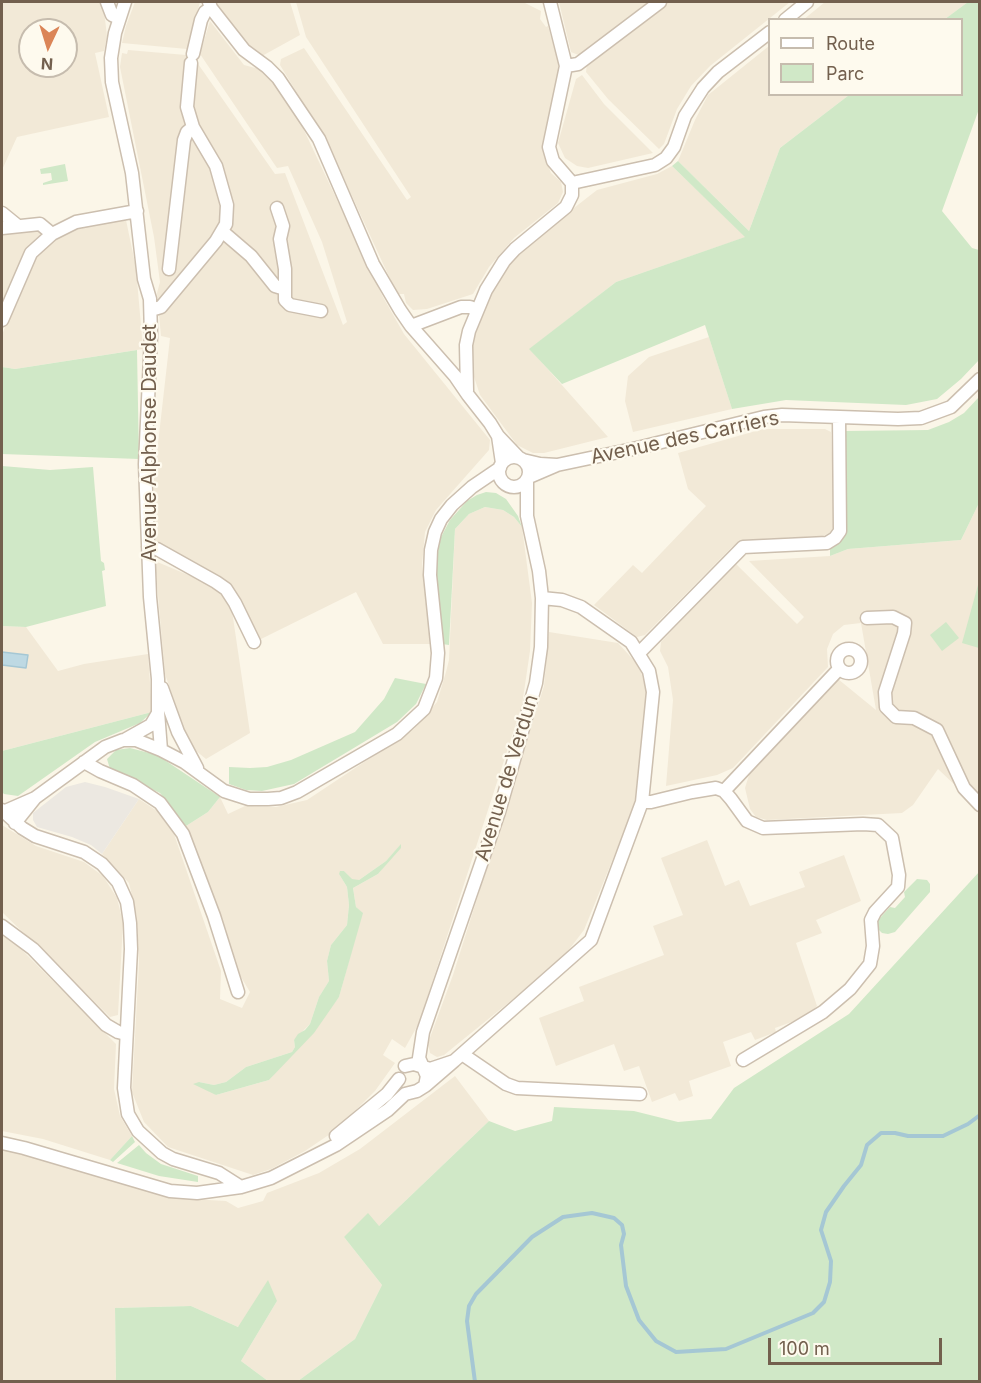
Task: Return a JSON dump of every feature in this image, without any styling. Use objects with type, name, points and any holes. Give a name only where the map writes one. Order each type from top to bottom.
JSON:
[{"type":"street","points":[[107,2],[112,15],[119,18]]},
{"type":"street","name":"Avenue Alphonse Daudet","points":[[125,2],[112,51],[112,82],[126,139],[144,279],[150,295],[146,464],[148,547],[161,750]]},
{"type":"street","points":[[468,395],[466,345],[486,290],[504,261],[515,249],[566,207],[572,195],[572,183],[553,161],[549,147],[566,66],[550,2]]},
{"type":"street","points":[[566,66],[578,64],[660,2]]},
{"type":"street","points":[[787,18],[807,2]]},
{"type":"street","points":[[151,310],[161,307],[223,232],[228,215],[222,186],[213,161],[193,127],[187,107],[192,58],[201,20],[210,5],[244,50],[278,78],[319,139],[373,264],[400,310],[455,376],[498,436],[528,468],[528,479],[519,487],[472,487]]},
{"type":"street","points":[[572,183],[655,165],[666,158],[674,147],[686,116],[703,88],[718,72],[768,34]]},
{"type":"street","points":[[169,269],[184,140],[187,132],[193,127]]},
{"type":"street","points":[[278,208],[283,226],[280,239],[285,268],[285,300],[287,303],[321,311]]},
{"type":"street","points":[[2,320],[31,253],[52,234],[76,222],[137,211]]},
{"type":"street","points":[[2,213],[18,226]]},
{"type":"street","points":[[2,228],[40,224],[52,234]]},
{"type":"street","points":[[223,232],[251,256],[275,286],[285,289]]},
{"type":"street","points":[[411,326],[461,307],[477,310]]},
{"type":"street","name":"Avenue des Carriers","points":[[528,479],[556,465],[764,417],[782,415],[909,420],[932,415],[958,402],[980,379]]},
{"type":"street","points":[[639,652],[743,547],[827,543],[835,538],[840,531],[839,417]]},
{"type":"street","points":[[498,436],[500,477],[508,486]]},
{"type":"street","points":[[123,740],[136,740],[161,750],[224,791],[259,800],[281,798],[297,792],[397,734],[424,709],[436,678],[438,653],[430,575],[430,550],[441,519],[452,505],[472,487],[511,458],[521,459]]},
{"type":"street","name":"Avenue des Carriers","points":[[521,459],[556,465]]},
{"type":"street","name":"Avenue de Verdun","points":[[423,1067],[419,1053],[423,1032],[499,812],[536,683],[541,646],[542,598],[539,571],[527,516],[528,479]]},
{"type":"street","name":"Avenue de Verdun","points":[[508,486],[527,516]]},
{"type":"street","points":[[148,547],[158,549],[226,589],[254,642]]},
{"type":"street","points":[[2,1143],[170,1191],[186,1193],[241,1187],[270,1178],[336,1145],[388,1110],[405,1094],[425,1086],[591,940],[642,802],[653,692],[649,672],[631,642],[576,604],[542,598]]},
{"type":"street","points":[[867,618],[893,616],[905,623],[904,633],[885,692],[886,707],[896,717],[914,718],[937,730],[964,788],[980,805]]},
{"type":"street","points":[[724,790],[839,669]]},
{"type":"street","points":[[158,679],[186,749],[200,774]]},
{"type":"street","points":[[158,712],[154,721],[146,729],[105,747],[35,798],[2,811],[35,836],[84,852],[102,864],[118,882],[127,902],[130,923],[131,949],[124,1088],[128,1114],[138,1131],[152,1145],[173,1159],[219,1173],[241,1187]]},
{"type":"street","points":[[161,750],[172,729],[172,717]]},
{"type":"street","points":[[84,762],[133,785],[160,803],[183,834],[214,916],[237,992]]},
{"type":"street","points":[[642,802],[708,789],[724,790],[747,821],[763,828],[878,825],[892,838],[899,875],[898,887],[875,912],[871,920],[873,946],[870,964],[856,981],[823,1012],[743,1060]]},
{"type":"street","points":[[15,823],[35,798]]},
{"type":"street","points":[[2,926],[33,949],[106,1025],[126,1034]]},
{"type":"street","name":"Avenue de Verdun","points":[[405,1066],[423,1032]]},
{"type":"street","points":[[310,1159],[387,1094],[399,1079],[401,1070],[405,1066],[414,1064],[430,1069],[458,1058],[517,1088],[640,1094]]},
{"type":"street","points":[[423,1067],[427,1076],[425,1086]]},
{"type":"street","points":[[399,1079],[403,1088],[412,1092]]},
{"type":"street","points":[[2,1136],[37,1143],[166,1183],[206,1191]]},
{"type":"street","points":[[188,1164],[202,1173],[206,1191]]},
{"type":"shaded area","points":[[2,2],[103,2],[107,36],[104,51],[95,53],[109,117],[17,137],[2,170]]},
{"type":"shaded area","points":[[135,2],[200,2],[187,49],[122,43]]},
{"type":"shaded area","points":[[215,2],[290,2],[300,35],[262,56],[254,54],[216,8]]},
{"type":"shaded area","points":[[296,2],[523,2],[541,11],[540,19],[546,27],[548,26],[560,77],[545,141],[546,160],[551,173],[561,182],[563,192],[558,203],[514,238],[489,267],[473,294],[427,309],[413,310],[406,303],[404,294],[397,294],[328,144],[280,65],[281,59],[304,48],[407,200],[411,197],[306,37]]},
{"type":"shaded area","points":[[559,2],[650,2],[581,56],[571,52]]},
{"type":"shaded area","points":[[666,2],[790,2],[710,66],[691,86],[677,109],[664,144],[659,149],[608,99],[586,72],[587,64]]},
{"type":"shaded area","points":[[825,2],[968,2],[946,18],[805,18]]},
{"type":"shaded area","points":[[210,21],[244,65],[259,69],[269,75],[302,126],[383,297],[404,334],[490,440],[489,450],[436,510],[425,532],[422,565],[430,644],[383,644],[356,592],[259,640],[225,583],[154,541],[154,479],[170,338],[161,336],[157,293],[160,282],[154,237],[120,67],[122,53],[127,54],[128,50],[186,55],[196,61],[275,174],[285,173],[343,325],[347,322],[322,242],[288,166],[277,168],[200,54]]},
{"type":"shaded area","points":[[768,47],[768,96],[848,96],[780,148],[749,231],[678,161],[708,95]]},
{"type":"shaded area","points":[[582,75],[604,104],[653,153],[588,168],[577,166],[565,158],[558,143],[576,79]]},
{"type":"shaded area","points":[[672,166],[746,237],[616,282],[530,349],[608,437],[544,453],[533,453],[517,445],[480,395],[471,368],[473,339],[491,292],[515,254],[597,190],[657,174]]},
{"type":"shaded area","points":[[126,220],[136,268],[143,349],[15,369],[2,367],[2,335],[27,270],[40,252],[65,231],[101,221]]},
{"type":"shaded area","points":[[27,229],[43,233],[23,260],[2,313],[2,233]]},
{"type":"shaded area","points":[[709,337],[732,409],[633,432],[625,401],[628,376],[649,357]]},
{"type":"shaded area","points":[[763,429],[825,429],[831,432],[835,525],[831,532],[823,536],[742,540],[732,547],[645,635],[637,637],[594,605],[633,565],[642,573],[706,506],[688,489],[678,453]]},
{"type":"shaded area","points":[[979,503],[979,808],[938,769],[913,805],[902,813],[767,820],[756,817],[750,809],[745,788],[749,775],[838,679],[876,710],[861,623],[844,625],[833,634],[827,649],[828,667],[733,768],[717,775],[666,786],[673,700],[668,667],[660,651],[661,642],[735,563],[797,624],[804,617],[749,561],[830,556],[848,549],[961,540]]},
{"type":"shaded area","points":[[485,507],[503,510],[514,517],[522,527],[532,603],[530,651],[522,705],[419,1023],[405,1048],[392,1039],[383,1055],[395,1063],[375,1091],[336,1130],[305,1151],[271,1169],[253,1175],[168,1147],[144,1122],[132,1092],[139,962],[137,917],[129,883],[102,854],[139,799],[157,811],[174,834],[221,971],[220,999],[242,1008],[250,992],[235,967],[186,826],[208,812],[220,797],[228,814],[245,806],[276,807],[307,800],[414,729],[437,702],[446,672],[449,660],[455,529],[469,514]],"holes":[[[401,845],[378,874],[353,888],[356,907],[362,913],[339,997],[269,1080],[216,1095],[199,1082],[214,1085],[226,1082],[246,1067],[292,1052],[295,1047],[294,1040],[310,1024],[319,997],[329,981],[327,961],[331,945],[347,925],[349,905],[347,887],[339,874],[344,871],[352,880],[359,880],[386,861]]]},
{"type":"shaded area","points":[[155,561],[219,588],[231,604],[250,733],[206,759],[190,746],[165,674]]},
{"type":"shaded area","points":[[2,626],[26,627],[58,671],[84,664],[148,654],[152,712],[2,751]]},
{"type":"shaded area","points":[[549,632],[618,643],[640,667],[647,696],[634,807],[584,930],[561,960],[444,1055],[437,1057],[430,1053],[428,1043],[453,975],[544,686]]},
{"type":"shaded area","points":[[85,782],[139,799],[102,854],[91,845],[72,837],[37,827],[33,820],[33,813],[66,787]]},
{"type":"shaded area","points":[[2,825],[36,846],[84,862],[103,876],[117,898],[123,923],[118,1015],[110,1017],[2,912]]},
{"type":"shaded area","points":[[707,840],[725,886],[739,880],[750,906],[805,887],[799,872],[844,855],[861,901],[816,920],[822,933],[796,943],[817,1006],[808,1016],[775,1028],[776,1032],[755,1040],[751,1032],[723,1042],[731,1066],[689,1081],[693,1096],[679,1101],[675,1093],[652,1102],[639,1066],[624,1071],[614,1044],[556,1066],[539,1018],[584,1001],[579,987],[664,955],[653,926],[683,915],[661,858]]},
{"type":"shaded area","points":[[2,930],[116,1044],[114,1089],[120,1116],[132,1136],[110,1160],[43,1139],[2,1131]]},
{"type":"shaded area","points":[[455,1076],[489,1121],[379,1226],[344,1237],[382,1285],[355,1339],[298,1381],[268,1381],[241,1361],[277,1301],[238,1327],[191,1306],[115,1308],[116,1381],[2,1381],[2,1150],[16,1151],[173,1198],[226,1201],[238,1208],[263,1201],[267,1193],[319,1173],[360,1149]]},
{"type":"green space","points":[[968,2],[979,2],[979,109],[942,211],[972,248],[979,250],[979,360],[937,399],[906,405],[786,400],[732,409],[705,325],[562,384],[529,349],[616,282],[745,237],[672,166],[678,161],[749,231],[780,148],[848,96],[963,96],[963,18],[946,18]]},
{"type":"green space","points":[[65,164],[68,181],[43,185],[52,180],[51,173],[41,174],[40,169]]},
{"type":"green space","points":[[137,350],[139,459],[2,454],[2,367],[15,369]]},
{"type":"green space","points":[[979,397],[979,503],[961,540],[848,549],[830,556],[830,549],[839,543],[845,529],[845,431],[928,430],[964,413]]},
{"type":"green space","points":[[2,466],[50,470],[93,467],[101,561],[104,563],[105,570],[102,571],[106,606],[26,627],[2,626]]},
{"type":"green space","points":[[486,492],[496,493],[506,499],[518,516],[522,527],[514,517],[503,510],[485,507],[469,514],[455,529],[449,645],[442,644],[436,562],[441,537],[450,520],[467,501]]},
{"type":"green space","points":[[978,585],[980,585],[979,648],[962,643]]},
{"type":"green space","points":[[946,622],[959,638],[942,651],[930,635]]},
{"type":"green space","points":[[395,678],[426,684],[416,704],[397,722],[294,784],[262,791],[246,790],[229,784],[229,767],[267,767],[291,760],[355,732],[384,699]]},
{"type":"green space","points":[[152,712],[140,723],[95,742],[18,796],[2,792],[2,751]]},
{"type":"green space","points":[[130,748],[157,755],[220,797],[208,812],[186,826],[160,793],[110,769],[107,759],[116,750]]},
{"type":"green space","points":[[401,844],[401,848],[378,874],[353,888],[356,907],[363,913],[339,997],[314,1033],[269,1080],[216,1095],[193,1084],[199,1082],[214,1085],[226,1082],[246,1067],[292,1052],[295,1047],[294,1040],[310,1024],[319,997],[329,981],[327,961],[331,945],[347,925],[349,905],[347,887],[339,874],[340,871],[344,871],[352,879],[359,880],[386,861]]},
{"type":"green space","points":[[979,872],[979,1381],[298,1381],[355,1339],[382,1285],[344,1237],[368,1213],[379,1226],[489,1121],[515,1131],[552,1121],[554,1107],[634,1111],[678,1122],[711,1119],[734,1088],[849,1014]]},
{"type":"green space","points":[[917,879],[927,880],[930,884],[930,892],[895,932],[882,933],[878,929],[879,919],[890,907],[895,908],[905,897],[904,892]]},
{"type":"green space","points":[[132,1136],[135,1142],[113,1162],[110,1160]]},
{"type":"green space","points":[[139,1145],[161,1164],[198,1176],[198,1182],[159,1176],[117,1163]]},
{"type":"green space","points":[[268,1280],[277,1301],[241,1361],[268,1381],[116,1381],[115,1308],[191,1306],[238,1327]]},
{"type":"water","points":[[2,652],[28,655],[26,668],[2,665]]},
{"type":"waterway","points":[[475,1382],[467,1321],[469,1306],[476,1294],[532,1237],[563,1217],[592,1213],[614,1218],[622,1225],[624,1234],[621,1245],[626,1286],[639,1320],[656,1341],[676,1352],[726,1349],[813,1313],[824,1302],[830,1282],[831,1261],[821,1230],[826,1212],[861,1165],[867,1145],[881,1133],[943,1136],[968,1124],[980,1115]]}]
